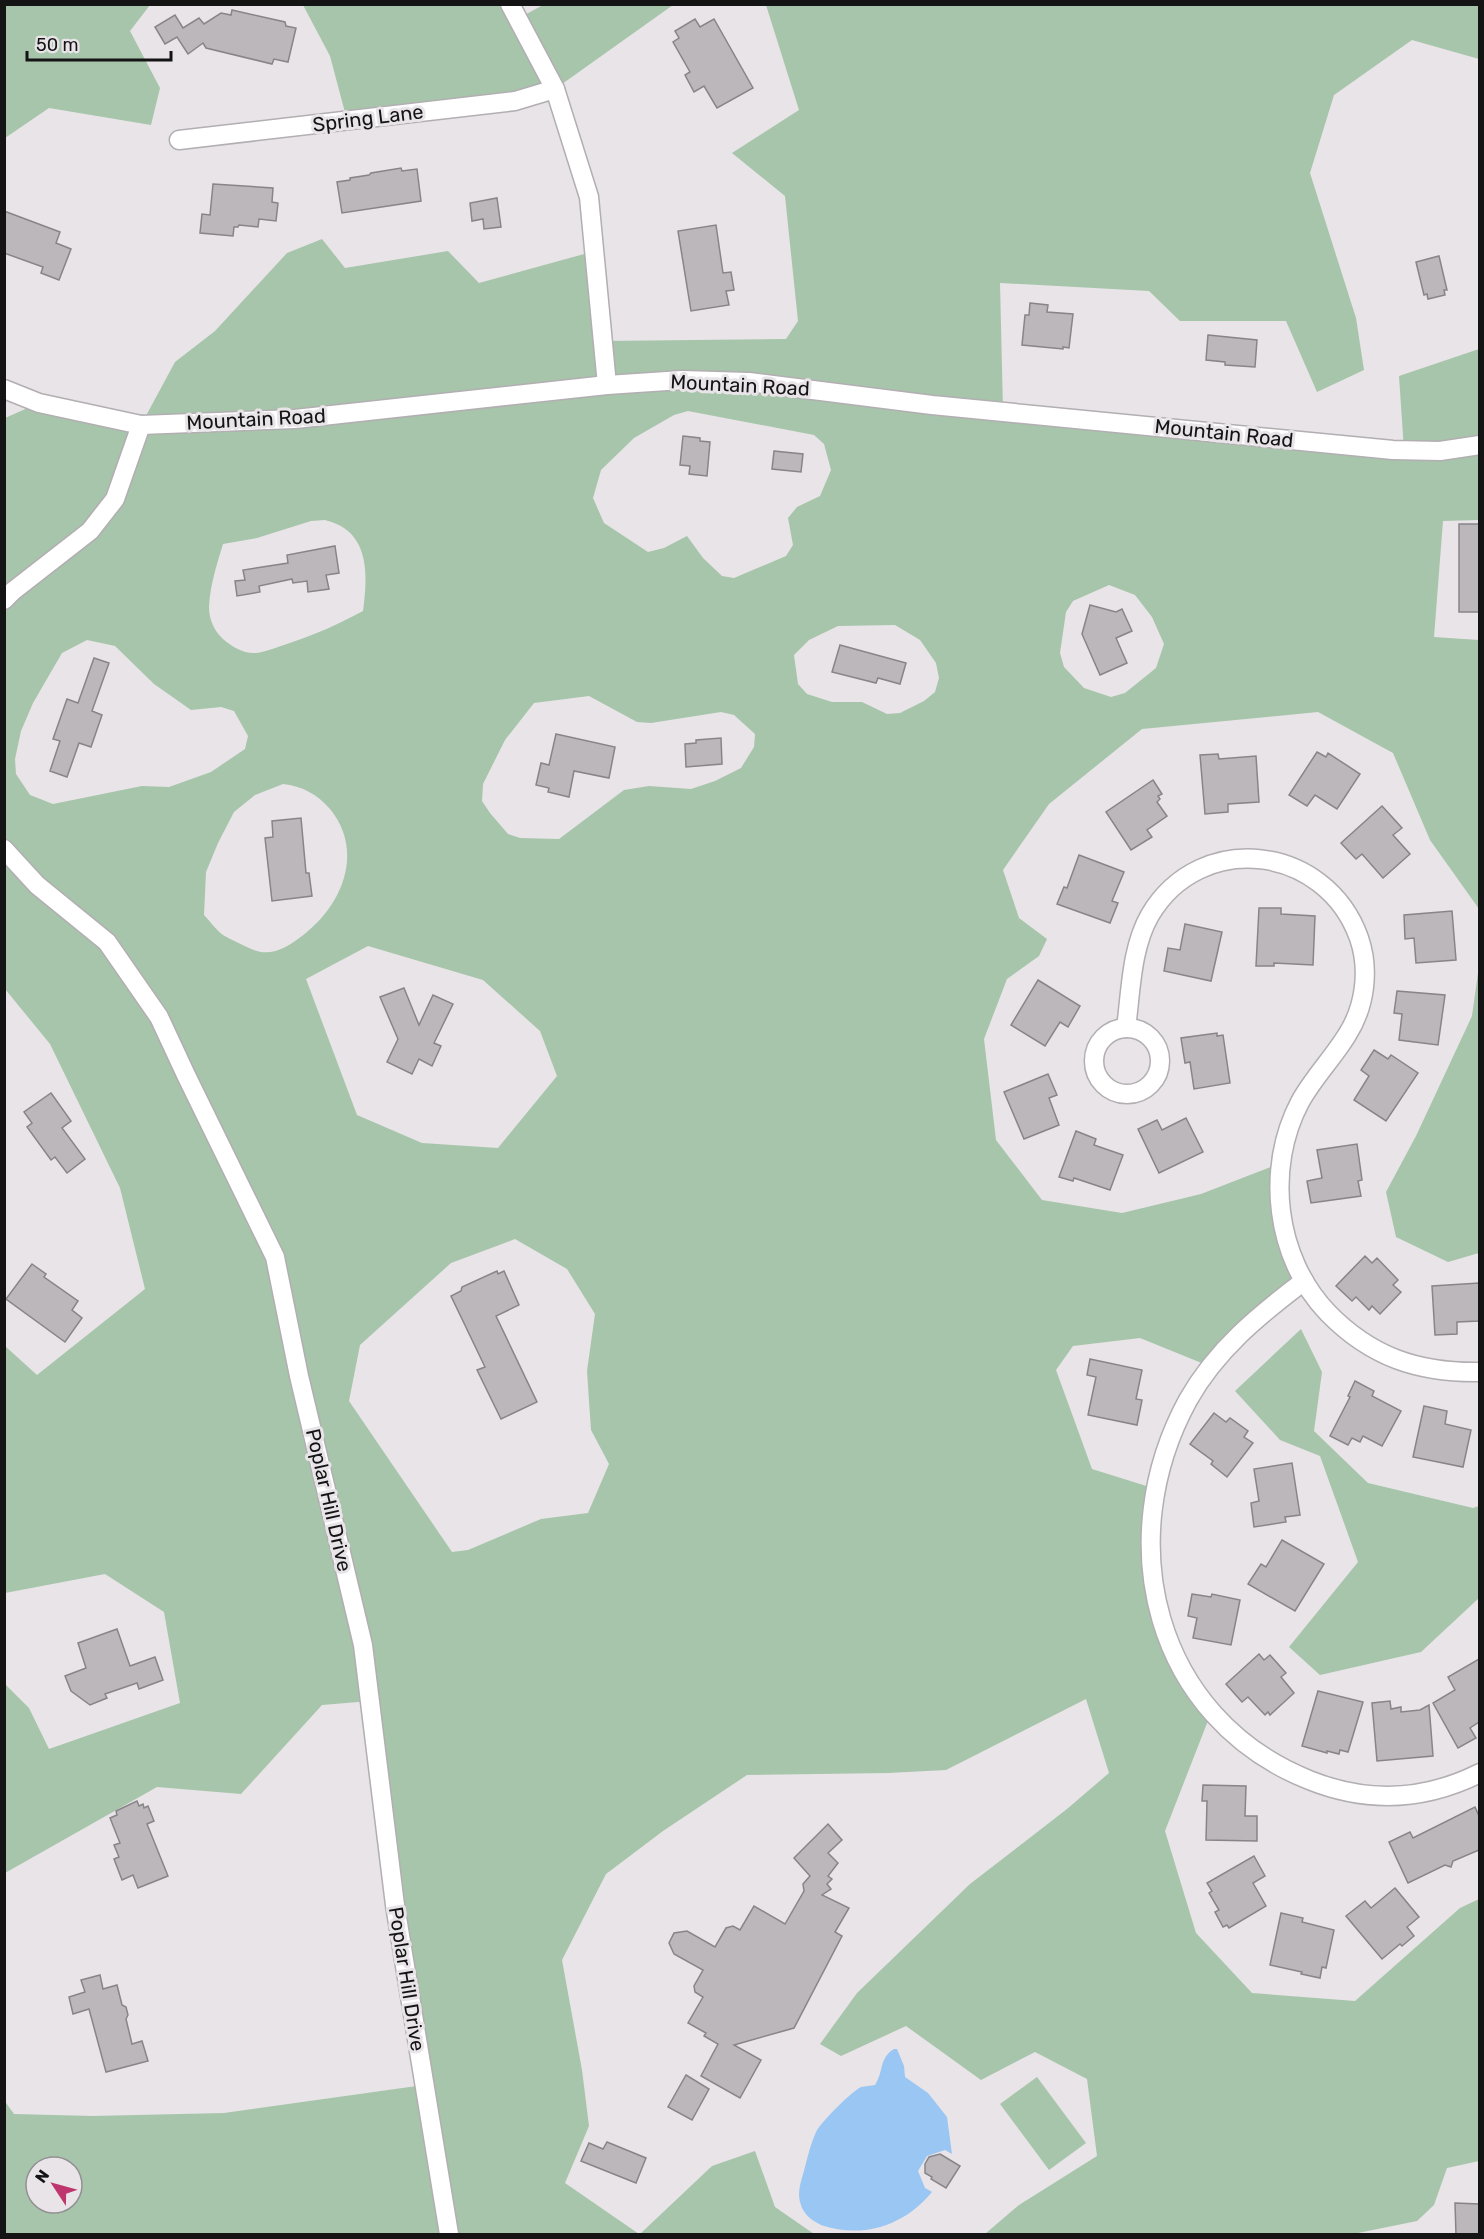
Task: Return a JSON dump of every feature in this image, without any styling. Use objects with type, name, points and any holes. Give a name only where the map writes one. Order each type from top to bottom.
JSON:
[{"type":"street","points":[[510,4],[555,89],[590,197],[607,384]]},
{"type":"street","name":"Spring Lane","points":[[179,140],[515,101],[555,89]]},
{"type":"street","name":"Mountain Road","points":[[4,389],[39,403],[141,425],[295,420],[607,384],[682,380],[749,382],[932,405],[1393,450],[1440,451],[1479,445]]},
{"type":"street","points":[[4,600],[90,531],[115,500],[141,425]]},
{"type":"street","name":"Poplar Hill Drive","points":[[4,849],[37,885],[106,942],[159,1017],[275,1257],[299,1376],[363,1645],[394,1896],[449,2235]]},
{"type":"street","points":[[1126,1028],[1136,950],[1142,933],[1160,900],[1188,876],[1204,867],[1241,858],[1261,859],[1280,862],[1299,869],[1331,891],[1353,923],[1364,960],[1365,980],[1356,1018],[1347,1036],[1299,1102],[1287,1132],[1281,1163],[1279,1194],[1283,1226],[1291,1254],[1304,1281],[1328,1313],[1366,1345],[1420,1368],[1449,1372],[1479,1372]]},
{"type":"street","points":[[1304,1281],[1251,1324],[1209,1366],[1188,1400],[1171,1438],[1158,1477],[1151,1516],[1153,1572],[1157,1601],[1168,1639],[1186,1678],[1211,1713],[1241,1742],[1284,1769],[1320,1784],[1356,1795],[1371,1796],[1401,1795],[1440,1789],[1479,1773]]},
{"type":"green space","points":[[5,4],[150,5],[130,31],[160,88],[151,125],[49,108],[5,138]]},
{"type":"green space","points":[[303,5],[510,5],[519,18],[543,5],[673,5],[555,89],[347,120],[330,56]]},
{"type":"green space","points":[[766,5],[1479,5],[1479,59],[1412,40],[1334,95],[1310,173],[1356,318],[1364,370],[1317,392],[1286,321],[1180,321],[1149,291],[1000,283],[1003,411],[1404,450],[1399,376],[1479,349],[1479,520],[1443,521],[1434,637],[1479,640],[1479,909],[1430,840],[1393,753],[1318,712],[1142,729],[1049,804],[1003,870],[1019,918],[1047,939],[1039,956],[1007,979],[984,1039],[996,1140],[1042,1200],[1122,1213],[1201,1194],[1281,1163],[1279,1194],[1304,1281],[1209,1366],[1140,1338],[1073,1346],[1056,1370],[1092,1469],[1156,1489],[1157,1601],[1211,1713],[1165,1831],[1196,1933],[1252,1993],[1355,2001],[1460,1908],[1479,1899],[1479,2161],[1447,2168],[1434,2205],[1417,2221],[1353,2234],[985,2234],[1019,2205],[1097,2156],[1087,2079],[1035,2052],[981,2080],[906,2026],[841,2056],[820,2044],[857,1993],[970,1884],[1067,1809],[1109,1773],[1086,1699],[946,1770],[747,1775],[663,1831],[606,1874],[562,1960],[582,2070],[589,2126],[565,2183],[639,2234],[5,2234],[4,2100],[14,2114],[93,2116],[224,2113],[424,2085],[370,1701],[322,1705],[241,1794],[157,1787],[5,1873],[5,1684],[29,1708],[49,1749],[180,1703],[164,1612],[105,1574],[5,1593],[5,1346],[37,1375],[145,1289],[120,1188],[50,1044],[5,989],[5,418],[39,403],[141,425],[175,362],[215,331],[287,253],[322,239],[345,268],[448,251],[479,283],[595,251],[603,341],[786,339],[798,321],[785,196],[732,153],[799,110]],"holes":[[[688,411],[814,435],[824,444],[831,470],[820,496],[797,507],[788,518],[793,545],[786,556],[734,578],[722,576],[703,558],[687,536],[664,548],[648,552],[604,523],[593,498],[601,470],[634,438],[674,415]],[[325,520],[340,526],[351,534],[358,544],[365,568],[363,611],[297,641],[264,652],[247,652],[230,645],[217,632],[209,607],[214,575],[223,544],[257,538],[311,521]],[[1109,585],[1135,595],[1152,617],[1164,644],[1156,668],[1125,693],[1111,697],[1084,688],[1064,667],[1060,653],[1066,612],[1073,601]],[[895,625],[920,640],[936,663],[939,678],[935,692],[924,701],[900,713],[887,714],[862,702],[832,702],[807,694],[798,684],[794,655],[809,640],[838,626]],[[87,640],[115,646],[154,684],[191,710],[221,707],[234,711],[248,736],[245,749],[211,772],[169,787],[142,786],[53,804],[30,795],[16,774],[15,759],[21,731],[33,703],[62,653]],[[589,696],[637,722],[651,723],[721,712],[734,715],[755,734],[754,747],[741,768],[715,781],[691,789],[649,786],[624,790],[559,839],[520,838],[508,834],[490,813],[482,801],[483,784],[505,740],[534,703]],[[283,784],[309,792],[330,809],[340,826],[346,843],[347,860],[344,877],[338,894],[328,910],[316,924],[288,946],[267,952],[242,945],[223,935],[204,915],[206,872],[218,843],[234,812],[255,795]],[[368,946],[483,980],[540,1031],[557,1076],[498,1148],[422,1143],[357,1115],[306,979]],[[515,1239],[567,1269],[595,1314],[587,1371],[591,1430],[609,1464],[588,1513],[541,1519],[468,1550],[452,1552],[349,1401],[360,1345],[451,1263]]]},
{"type":"green space","points":[[1479,966],[1479,1253],[1448,1262],[1396,1237],[1386,1192],[1416,1136],[1472,1016]]},
{"type":"green space","points":[[1301,1329],[1322,1372],[1314,1431],[1368,1483],[1473,1508],[1479,1506],[1479,1598],[1421,1652],[1320,1675],[1289,1647],[1358,1562],[1320,1456],[1280,1440],[1235,1391]]},
{"type":"green space","points":[[1037,2077],[1086,2143],[1049,2170],[1000,2104]]},
{"type":"green space","points":[[755,2151],[775,2207],[814,2234],[640,2234],[712,2166]]},
{"type":"water","points":[[897,2049],[904,2066],[905,2077],[928,2093],[947,2117],[952,2154],[945,2150],[927,2156],[918,2171],[925,2188],[932,2192],[921,2204],[896,2221],[867,2230],[852,2231],[821,2225],[805,2213],[799,2198],[800,2184],[814,2136],[824,2121],[850,2095],[861,2087],[875,2085],[886,2056]]},
{"type":"building","points":[[232,10],[285,22],[286,26],[296,28],[288,62],[274,59],[272,64],[206,48],[203,43],[188,54],[177,37],[165,44],[155,27],[175,15],[183,28],[199,18],[204,24],[221,13],[231,15]]},
{"type":"building","points":[[695,19],[700,27],[714,19],[753,88],[717,108],[704,86],[694,92],[685,75],[690,72],[673,42],[679,38],[675,31]]},
{"type":"building","points":[[401,168],[402,171],[417,169],[421,201],[342,213],[337,182]]},
{"type":"building","points":[[213,184],[273,188],[272,202],[278,203],[276,221],[259,219],[258,227],[239,225],[234,227],[233,236],[200,233],[202,214],[210,215]]},
{"type":"building","points":[[497,198],[501,227],[484,229],[483,219],[472,221],[470,203]]},
{"type":"building","points":[[4,211],[60,232],[56,243],[71,249],[59,280],[41,273],[43,267],[4,253]]},
{"type":"building","points":[[716,225],[723,273],[731,272],[734,290],[726,291],[729,305],[691,311],[678,231]]},
{"type":"building","points":[[1439,256],[1447,290],[1444,290],[1445,295],[1428,299],[1427,294],[1424,295],[1416,262]]},
{"type":"building","points":[[1030,303],[1048,305],[1047,312],[1073,314],[1069,348],[1022,345],[1025,315],[1029,315]]},
{"type":"building","points":[[1208,335],[1257,340],[1255,367],[1225,365],[1225,362],[1206,360]]},
{"type":"building","points":[[683,436],[710,442],[707,476],[689,474],[690,466],[680,465]]},
{"type":"building","points":[[774,451],[803,454],[801,472],[772,469]]},
{"type":"building","points":[[1459,524],[1479,524],[1479,612],[1459,612]]},
{"type":"building","points":[[335,546],[339,573],[326,575],[329,589],[308,592],[307,581],[293,583],[292,579],[259,586],[260,592],[237,596],[235,581],[245,580],[243,570],[288,563],[287,555]]},
{"type":"building","points":[[1090,605],[1116,612],[1122,609],[1132,631],[1116,638],[1127,663],[1100,675],[1082,634]]},
{"type":"building","points":[[840,645],[906,663],[900,684],[878,678],[876,683],[832,672]]},
{"type":"building","points":[[94,658],[109,663],[92,711],[102,715],[91,747],[79,743],[67,777],[50,771],[60,741],[53,739],[67,699],[78,703]]},
{"type":"building","points":[[556,734],[615,747],[609,778],[574,771],[569,797],[548,792],[549,788],[536,785],[541,763],[549,765]]},
{"type":"building","points":[[721,738],[722,764],[686,767],[685,744],[696,743],[696,740]]},
{"type":"building","points":[[1317,752],[1326,757],[1328,753],[1360,774],[1337,809],[1315,795],[1307,806],[1289,795]]},
{"type":"building","points":[[1218,754],[1219,759],[1256,756],[1259,802],[1228,804],[1228,812],[1205,814],[1200,755]]},
{"type":"building","points":[[1153,780],[1162,794],[1158,796],[1160,799],[1157,802],[1167,816],[1147,830],[1152,837],[1131,850],[1106,812]]},
{"type":"building","points":[[1382,806],[1402,828],[1393,835],[1410,854],[1383,878],[1362,854],[1356,859],[1341,843]]},
{"type":"building","points":[[301,818],[306,873],[309,873],[312,896],[272,901],[265,838],[273,837],[272,821]]},
{"type":"building","points":[[1079,855],[1124,872],[1112,901],[1118,903],[1110,923],[1057,904],[1064,887],[1067,888]]},
{"type":"building","points":[[1259,908],[1281,908],[1281,914],[1315,916],[1313,965],[1274,963],[1274,966],[1256,966]]},
{"type":"building","points":[[1452,911],[1456,960],[1416,963],[1414,938],[1405,939],[1404,915]]},
{"type":"building","points":[[1185,924],[1222,932],[1211,981],[1164,971],[1168,948],[1180,950]]},
{"type":"building","points":[[1038,980],[1080,1006],[1068,1027],[1060,1022],[1045,1046],[1011,1025]]},
{"type":"building","points":[[404,988],[419,1025],[433,995],[453,1004],[434,1043],[441,1046],[432,1066],[419,1059],[412,1074],[387,1062],[398,1039],[380,997]]},
{"type":"building","points":[[1397,991],[1445,995],[1438,1045],[1399,1040],[1402,1014],[1394,1013]]},
{"type":"building","points":[[1217,1033],[1217,1036],[1223,1035],[1230,1083],[1194,1089],[1190,1062],[1185,1063],[1181,1038]]},
{"type":"building","points":[[1374,1050],[1388,1059],[1391,1055],[1418,1073],[1386,1121],[1354,1100],[1369,1076],[1361,1070]]},
{"type":"building","points":[[1048,1074],[1057,1095],[1049,1098],[1059,1125],[1024,1139],[1004,1092]]},
{"type":"building","points":[[51,1093],[71,1121],[62,1128],[85,1159],[67,1173],[55,1157],[51,1160],[27,1127],[32,1123],[24,1112]]},
{"type":"building","points":[[1186,1118],[1203,1152],[1159,1173],[1138,1129],[1157,1120],[1162,1130]]},
{"type":"building","points":[[1076,1131],[1096,1139],[1094,1145],[1123,1155],[1110,1190],[1074,1178],[1073,1181],[1059,1177]]},
{"type":"building","points":[[1357,1144],[1362,1180],[1358,1181],[1361,1196],[1311,1203],[1307,1181],[1322,1178],[1317,1150]]},
{"type":"building","points":[[1365,1256],[1372,1263],[1377,1258],[1398,1280],[1393,1285],[1401,1292],[1380,1314],[1372,1306],[1369,1310],[1356,1297],[1352,1301],[1336,1286]]},
{"type":"building","points":[[32,1264],[46,1274],[44,1277],[78,1301],[72,1310],[82,1318],[65,1342],[6,1299]]},
{"type":"building","points":[[497,1271],[498,1274],[504,1271],[519,1305],[496,1316],[537,1402],[501,1419],[477,1370],[485,1367],[451,1296],[461,1291],[462,1287]]},
{"type":"building","points":[[1479,1283],[1479,1321],[1457,1322],[1457,1334],[1435,1335],[1432,1286]]},
{"type":"building","points":[[1090,1359],[1142,1370],[1136,1399],[1142,1400],[1137,1425],[1088,1415],[1096,1377],[1087,1375]]},
{"type":"building","points":[[1355,1381],[1374,1391],[1372,1396],[1401,1411],[1382,1446],[1363,1436],[1360,1442],[1352,1438],[1348,1445],[1330,1436],[1350,1397],[1348,1396]]},
{"type":"building","points":[[1424,1406],[1447,1411],[1445,1424],[1471,1430],[1463,1467],[1413,1457]]},
{"type":"building","points":[[1214,1413],[1226,1422],[1230,1418],[1248,1431],[1244,1437],[1253,1443],[1227,1477],[1211,1464],[1213,1461],[1190,1444]]},
{"type":"building","points":[[1292,1463],[1300,1515],[1285,1517],[1286,1522],[1254,1527],[1251,1503],[1259,1501],[1254,1469]]},
{"type":"building","points":[[1282,1540],[1324,1564],[1295,1611],[1248,1584],[1261,1564],[1266,1567]]},
{"type":"building","points":[[1192,1594],[1211,1597],[1212,1594],[1240,1600],[1231,1645],[1193,1638],[1197,1618],[1188,1616]]},
{"type":"building","points":[[117,1629],[130,1666],[155,1657],[163,1680],[139,1689],[137,1683],[105,1694],[107,1698],[90,1705],[71,1691],[65,1676],[86,1668],[78,1643]]},
{"type":"building","points":[[1259,1654],[1264,1660],[1270,1655],[1286,1673],[1281,1677],[1294,1693],[1270,1715],[1268,1712],[1265,1715],[1248,1697],[1242,1702],[1226,1684]]},
{"type":"building","points":[[1479,1659],[1479,1722],[1470,1728],[1476,1738],[1458,1748],[1433,1703],[1455,1690],[1448,1677]]},
{"type":"building","points":[[1318,1691],[1363,1702],[1348,1752],[1340,1750],[1339,1754],[1327,1751],[1327,1753],[1302,1746]]},
{"type":"building","points":[[1390,1701],[1391,1709],[1401,1707],[1401,1712],[1420,1710],[1429,1705],[1433,1756],[1377,1761],[1372,1703]]},
{"type":"building","points":[[1203,1785],[1246,1786],[1245,1816],[1257,1816],[1257,1841],[1206,1840],[1207,1801],[1202,1801]]},
{"type":"building","points":[[137,1801],[139,1806],[143,1804],[144,1808],[148,1806],[154,1821],[147,1824],[168,1876],[138,1888],[133,1875],[122,1880],[114,1859],[119,1857],[114,1845],[120,1843],[110,1818],[117,1815],[116,1811]]},
{"type":"building","points":[[1475,1807],[1479,1816],[1479,1850],[1453,1861],[1451,1867],[1445,1865],[1408,1883],[1389,1842],[1410,1832],[1413,1838]]},
{"type":"building","points":[[828,1824],[842,1840],[828,1853],[838,1863],[828,1876],[832,1879],[827,1884],[831,1889],[822,1895],[849,1908],[835,1932],[842,1936],[794,2028],[734,2045],[761,2060],[740,2098],[701,2076],[718,2044],[704,2036],[706,2033],[688,2023],[703,1997],[695,1992],[694,1986],[703,1970],[674,1954],[669,1943],[674,1933],[687,1931],[715,1947],[726,1928],[733,1926],[740,1930],[754,1906],[785,1924],[804,1891],[803,1884],[810,1876],[794,1858]]},
{"type":"building","points":[[1254,1856],[1265,1876],[1253,1883],[1266,1906],[1229,1928],[1227,1925],[1223,1927],[1215,1912],[1219,1910],[1209,1893],[1212,1891],[1207,1883]]},
{"type":"building","points":[[1395,1888],[1419,1917],[1407,1927],[1414,1936],[1382,1959],[1346,1916],[1365,1901],[1371,1908]]},
{"type":"building","points":[[1281,1913],[1303,1918],[1302,1922],[1334,1930],[1326,1968],[1322,1967],[1320,1978],[1270,1965]]},
{"type":"building","points":[[100,1975],[103,1989],[117,1985],[122,2005],[126,2007],[128,2015],[126,2019],[132,2044],[142,2041],[148,2061],[106,2072],[89,2009],[73,2014],[69,1997],[85,1992],[81,1980]]},
{"type":"building","points":[[686,2075],[709,2089],[692,2120],[668,2107]]},
{"type":"building","points":[[607,2142],[646,2158],[636,2183],[581,2161],[589,2143],[603,2149]]},
{"type":"building","points":[[940,2154],[960,2166],[946,2188],[925,2173],[925,2164],[929,2157]]},
{"type":"building","points":[[1455,2203],[1479,2204],[1479,2235],[1456,2235]]}]
